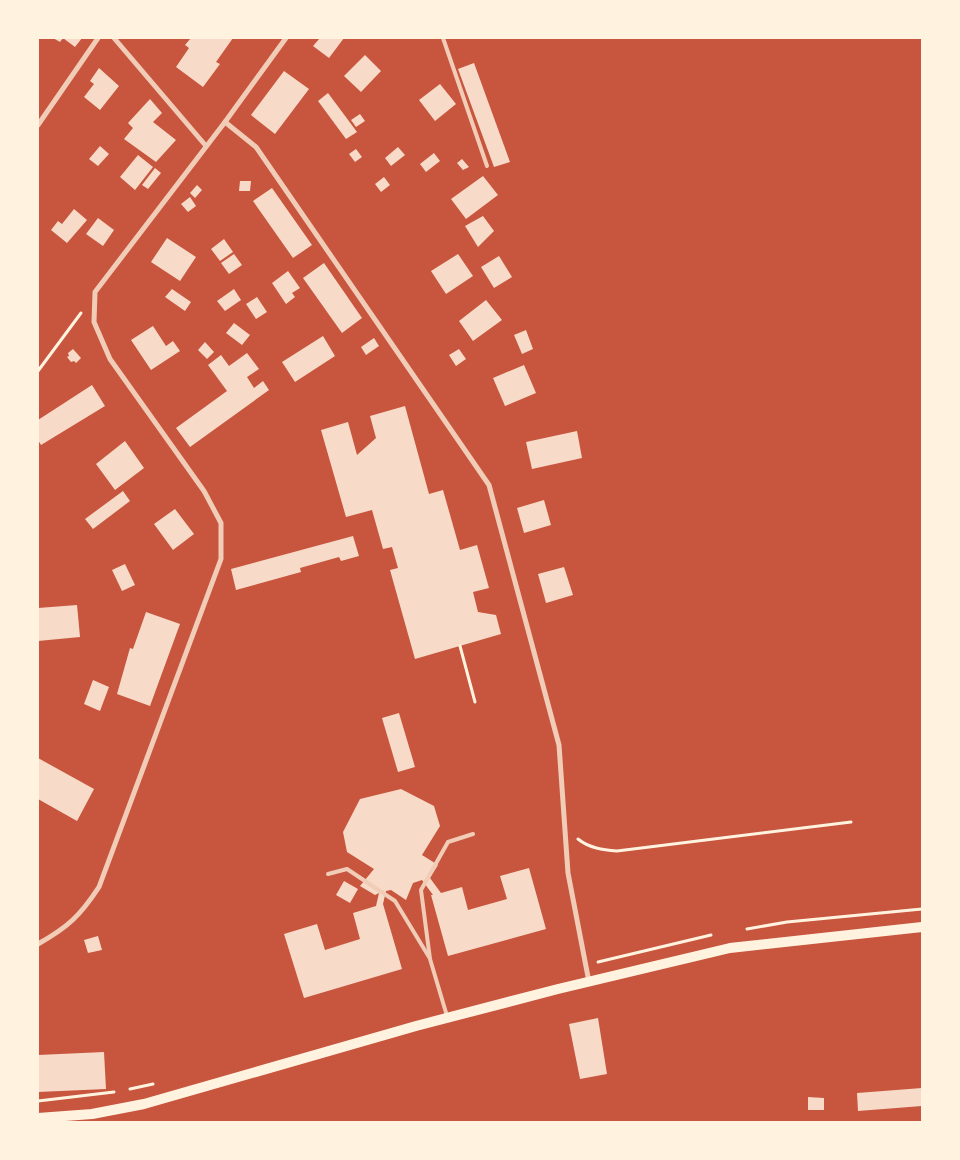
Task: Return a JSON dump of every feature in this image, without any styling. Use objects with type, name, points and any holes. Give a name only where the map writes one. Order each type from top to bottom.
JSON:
[{"type":"main road","points":[[38,1118],[92,1114],[144,1104],[447,1018],[730,948],[922,927]]},
{"type":"street","points":[[38,125],[98,38]]},
{"type":"street","points":[[114,38],[206,146]]},
{"type":"street","points":[[38,944],[62,930],[84,911],[99,887],[222,558],[221,523],[204,491],[110,359],[94,322],[95,292],[225,122],[286,38]]},
{"type":"street","points":[[225,122],[256,148],[489,485],[559,745],[568,873],[589,982]]},
{"type":"lane","points":[[443,38],[487,166]]},
{"type":"lane","points":[[447,1018],[430,959],[421,890],[448,842],[473,834]]},
{"type":"lane","points":[[328,874],[347,869],[395,901],[430,959]]},
{"type":"path","points":[[38,371],[95,292]]},
{"type":"path","points":[[460,646],[475,702]]},
{"type":"path","points":[[575,834],[585,845],[617,851],[851,822]]},
{"type":"building","points":[[53,38],[63,38],[60,42]]},
{"type":"building","points":[[63,38],[82,38],[75,47]]},
{"type":"building","points":[[191,38],[233,38],[216,62],[220,64],[203,87],[176,67],[189,48],[185,45]]},
{"type":"building","points":[[320,38],[344,38],[329,58],[313,46]]},
{"type":"building","points":[[365,55],[381,71],[361,92],[344,76]]},
{"type":"building","points":[[474,63],[510,162],[494,167],[458,69]]},
{"type":"building","points":[[99,68],[119,86],[100,110],[84,97],[94,84],[90,81]]},
{"type":"building","points":[[284,71],[309,89],[275,134],[251,115]]},
{"type":"building","points":[[440,84],[456,104],[435,121],[419,100]]},
{"type":"building","points":[[328,93],[357,132],[346,139],[318,101]]},
{"type":"building","points":[[150,99],[162,113],[153,122],[176,140],[156,162],[124,139],[133,128],[128,123]]},
{"type":"building","points":[[360,114],[365,121],[356,127],[351,120]]},
{"type":"building","points":[[100,146],[109,154],[98,166],[89,159]]},
{"type":"building","points":[[398,147],[405,155],[391,166],[385,158]]},
{"type":"building","points":[[356,149],[362,157],[355,162],[349,154]]},
{"type":"building","points":[[434,153],[440,161],[426,172],[420,164]]},
{"type":"building","points":[[138,155],[153,167],[135,190],[120,177]]},
{"type":"building","points":[[462,159],[469,167],[463,170],[457,163]]},
{"type":"building","points":[[155,168],[161,173],[148,189],[142,185]]},
{"type":"building","points":[[483,176],[498,195],[466,219],[451,199]]},
{"type":"building","points":[[384,177],[390,185],[381,192],[375,184]]},
{"type":"building","points":[[240,181],[251,181],[250,191],[239,191]]},
{"type":"building","points":[[197,185],[202,190],[195,198],[190,193]]},
{"type":"building","points":[[272,188],[312,245],[293,258],[253,201]]},
{"type":"building","points":[[190,197],[196,206],[188,212],[181,204]]},
{"type":"building","points":[[74,209],[87,220],[67,243],[51,230],[58,221],[62,224]]},
{"type":"building","points":[[483,216],[494,231],[478,247],[465,226]]},
{"type":"building","points":[[98,218],[114,230],[103,246],[86,234]]},
{"type":"building","points":[[167,238],[196,257],[180,281],[151,262]]},
{"type":"building","points":[[224,239],[233,252],[220,261],[211,249]]},
{"type":"building","points":[[234,254],[242,265],[229,274],[221,263]]},
{"type":"building","points":[[458,254],[473,276],[446,294],[431,271]]},
{"type":"building","points":[[499,256],[512,277],[494,288],[481,267]]},
{"type":"building","points":[[324,263],[362,318],[342,333],[303,278]]},
{"type":"building","points":[[288,271],[300,288],[292,293],[295,297],[286,304],[272,283]]},
{"type":"building","points":[[172,289],[191,302],[185,311],[165,297]]},
{"type":"building","points":[[234,289],[241,300],[225,311],[217,301]]},
{"type":"building","points":[[257,297],[267,312],[256,319],[246,304]]},
{"type":"building","points":[[486,300],[502,320],[473,341],[459,321]]},
{"type":"building","points":[[234,323],[250,335],[242,345],[226,333]]},
{"type":"building","points":[[153,326],[166,346],[173,341],[180,351],[151,370],[131,340]]},
{"type":"building","points":[[526,330],[533,349],[522,354],[514,335]]},
{"type":"building","points":[[323,336],[335,356],[295,382],[282,362]]},
{"type":"building","points":[[374,338],[379,346],[366,355],[361,347]]},
{"type":"building","points":[[205,342],[214,352],[207,359],[198,350]]},
{"type":"building","points":[[73,349],[81,358],[76,363],[74,361],[71,362],[67,357],[69,356],[68,353]]},
{"type":"building","points":[[459,349],[466,359],[456,366],[449,355]]},
{"type":"building","points":[[247,353],[259,369],[247,377],[254,388],[263,381],[269,390],[190,447],[176,428],[227,391],[208,365],[221,355],[229,366]]},
{"type":"building","points":[[524,365],[536,393],[505,406],[493,378]]},
{"type":"building","points":[[92,385],[105,406],[41,445],[38,440],[38,420]]},
{"type":"building","points":[[405,406],[429,494],[443,490],[460,550],[477,545],[489,588],[473,592],[478,612],[496,615],[501,634],[415,659],[390,570],[398,568],[392,547],[383,549],[372,510],[346,517],[321,430],[348,422],[357,455],[376,438],[370,416]]},
{"type":"building","points":[[577,431],[582,458],[532,469],[526,442]]},
{"type":"building","points":[[125,441],[144,468],[115,490],[96,464]]},
{"type":"building","points":[[123,491],[130,501],[93,529],[85,519]]},
{"type":"building","points":[[544,500],[551,525],[524,533],[517,508]]},
{"type":"building","points":[[175,509],[194,534],[173,550],[154,524]]},
{"type":"building","points":[[353,536],[359,556],[341,561],[339,557],[300,568],[301,572],[236,590],[231,569]]},
{"type":"building","points":[[125,564],[135,585],[122,591],[112,570]]},
{"type":"building","points":[[564,567],[573,595],[546,603],[538,574]]},
{"type":"building","points":[[77,605],[80,637],[38,641],[38,608]]},
{"type":"building","points":[[146,612],[180,624],[150,706],[117,694],[130,648],[133,649]]},
{"type":"building","points":[[93,680],[109,687],[100,711],[84,704]]},
{"type":"building","points":[[399,713],[415,767],[398,772],[382,718]]},
{"type":"building","points":[[38,758],[94,789],[77,821],[38,799]]},
{"type":"building","points":[[401,789],[434,806],[440,826],[422,855],[438,865],[430,878],[441,893],[462,887],[468,910],[507,899],[500,876],[529,868],[546,929],[448,956],[431,895],[433,895],[422,880],[413,883],[406,900],[391,890],[386,891],[383,904],[402,969],[304,998],[284,934],[317,924],[325,950],[360,939],[353,913],[376,906],[379,893],[375,895],[360,886],[374,869],[347,852],[343,832],[360,799]]},
{"type":"building","points":[[344,881],[358,889],[350,903],[336,895]]},
{"type":"building","points":[[98,936],[102,950],[88,953],[84,940]]},
{"type":"building","points":[[598,1018],[607,1074],[580,1079],[569,1024]]},
{"type":"building","points":[[104,1052],[106,1089],[38,1092],[38,1055]]},
{"type":"building","points":[[922,1088],[922,1106],[858,1111],[857,1093]]},
{"type":"building","points":[[808,1097],[824,1098],[824,1110],[808,1110]]}]
